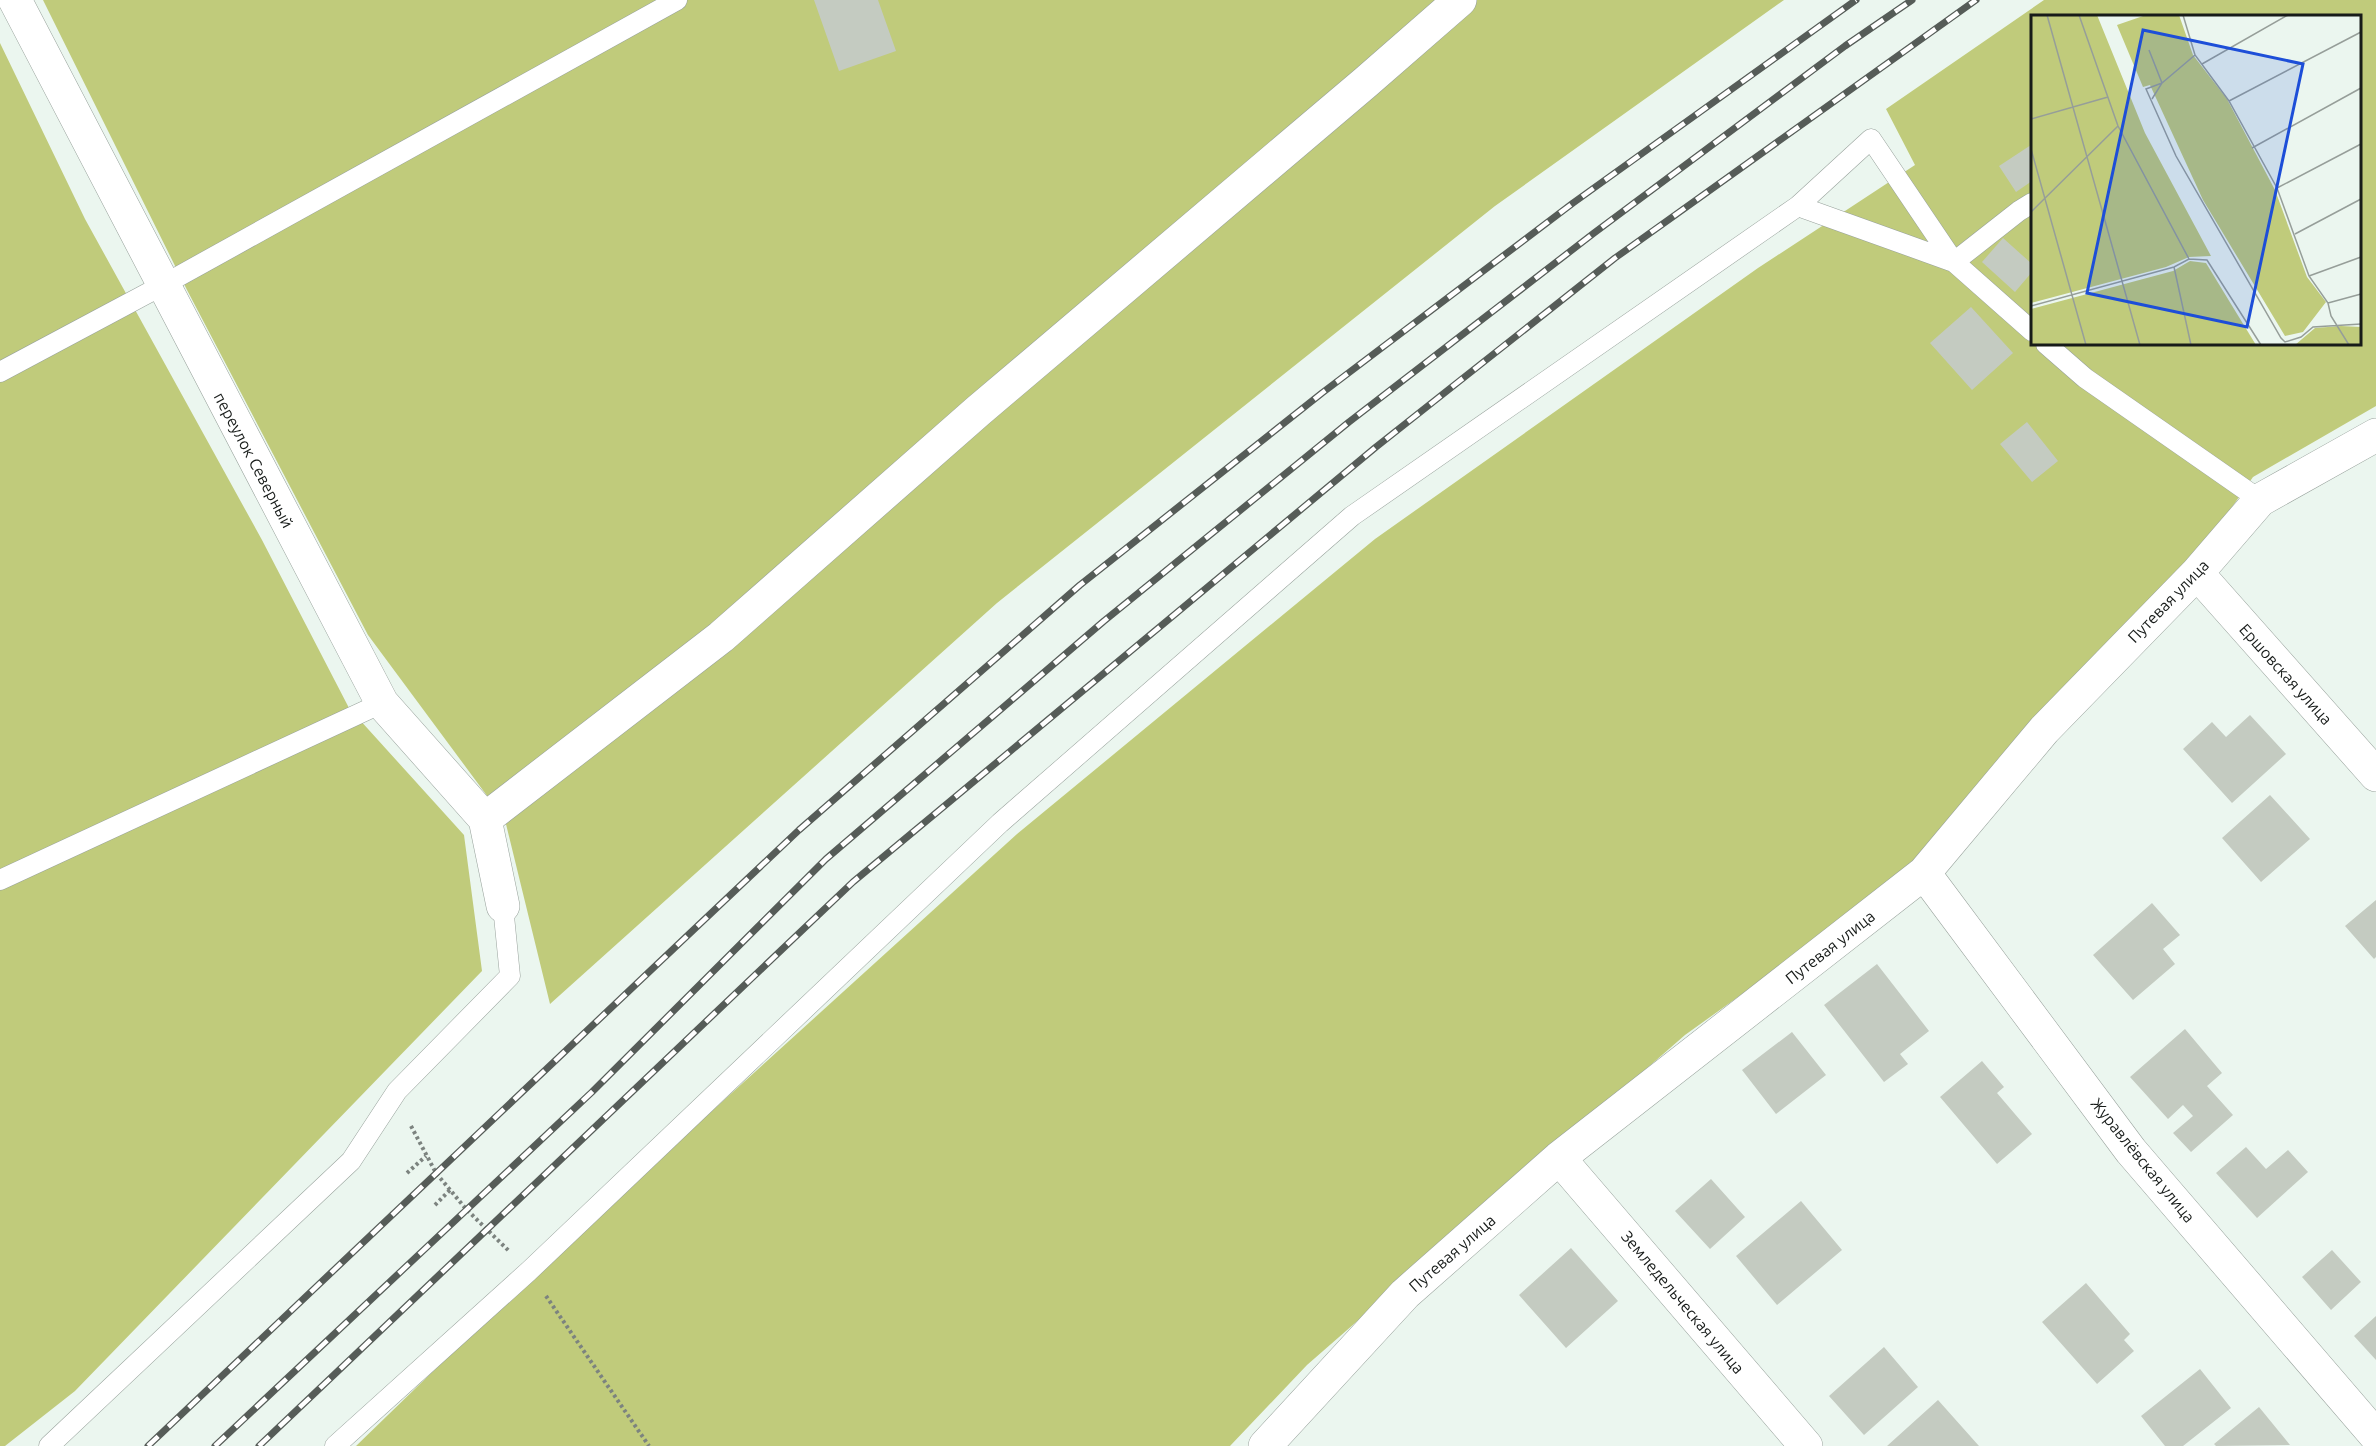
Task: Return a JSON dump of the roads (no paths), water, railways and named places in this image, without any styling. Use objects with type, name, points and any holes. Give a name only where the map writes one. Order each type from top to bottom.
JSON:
[{"type":"street","name":"переулок Северный","points":[[15,0],[382,703],[485,819],[503,906]]},
{"type":"street","points":[[485,819],[721,637],[987,404],[1460,0]]},
{"type":"street","name":"Путевая улица","points":[[1265,1446],[1405,1294],[1559,1158],[1924,873],[2044,730],[2197,573],[2259,500],[2376,435]]},
{"type":"street","name":"Ершовская улица","points":[[2197,573],[2376,775]]},
{"type":"street","name":"Журавлёвская улица","points":[[1924,873],[2131,1151],[2376,1436]]},
{"type":"street","name":"Земледельческая улица","points":[[1559,1158],[1806,1446]]},
{"type":"lane","points":[[0,372],[163,285],[677,0]]},
{"type":"lane","points":[[335,1446],[529,1271],[1000,823],[1352,516],[1798,206],[1871,140],[1954,262],[2031,330]]},
{"type":"lane","points":[[1954,262],[2031,204]]},
{"type":"lane","points":[[1798,206],[1954,262]]},
{"type":"lane","points":[[2047,345],[2085,378],[2259,500]]},
{"type":"lane","points":[[0,880],[382,703]]},
{"type":"lane","points":[[49,1446],[351,1161],[397,1091],[510,976],[503,906]]},
{"type":"railway","points":[[148,1446],[799,830],[1080,585],[1322,393],[1573,203],[1856,0]]},
{"type":"railway","points":[[215,1446],[592,1092],[826,859],[1104,621],[1349,422],[1594,233],[1845,46],[1912,0]]},
{"type":"railway","points":[[259,1446],[853,882],[1376,447],[1615,258],[1976,0]]}]
